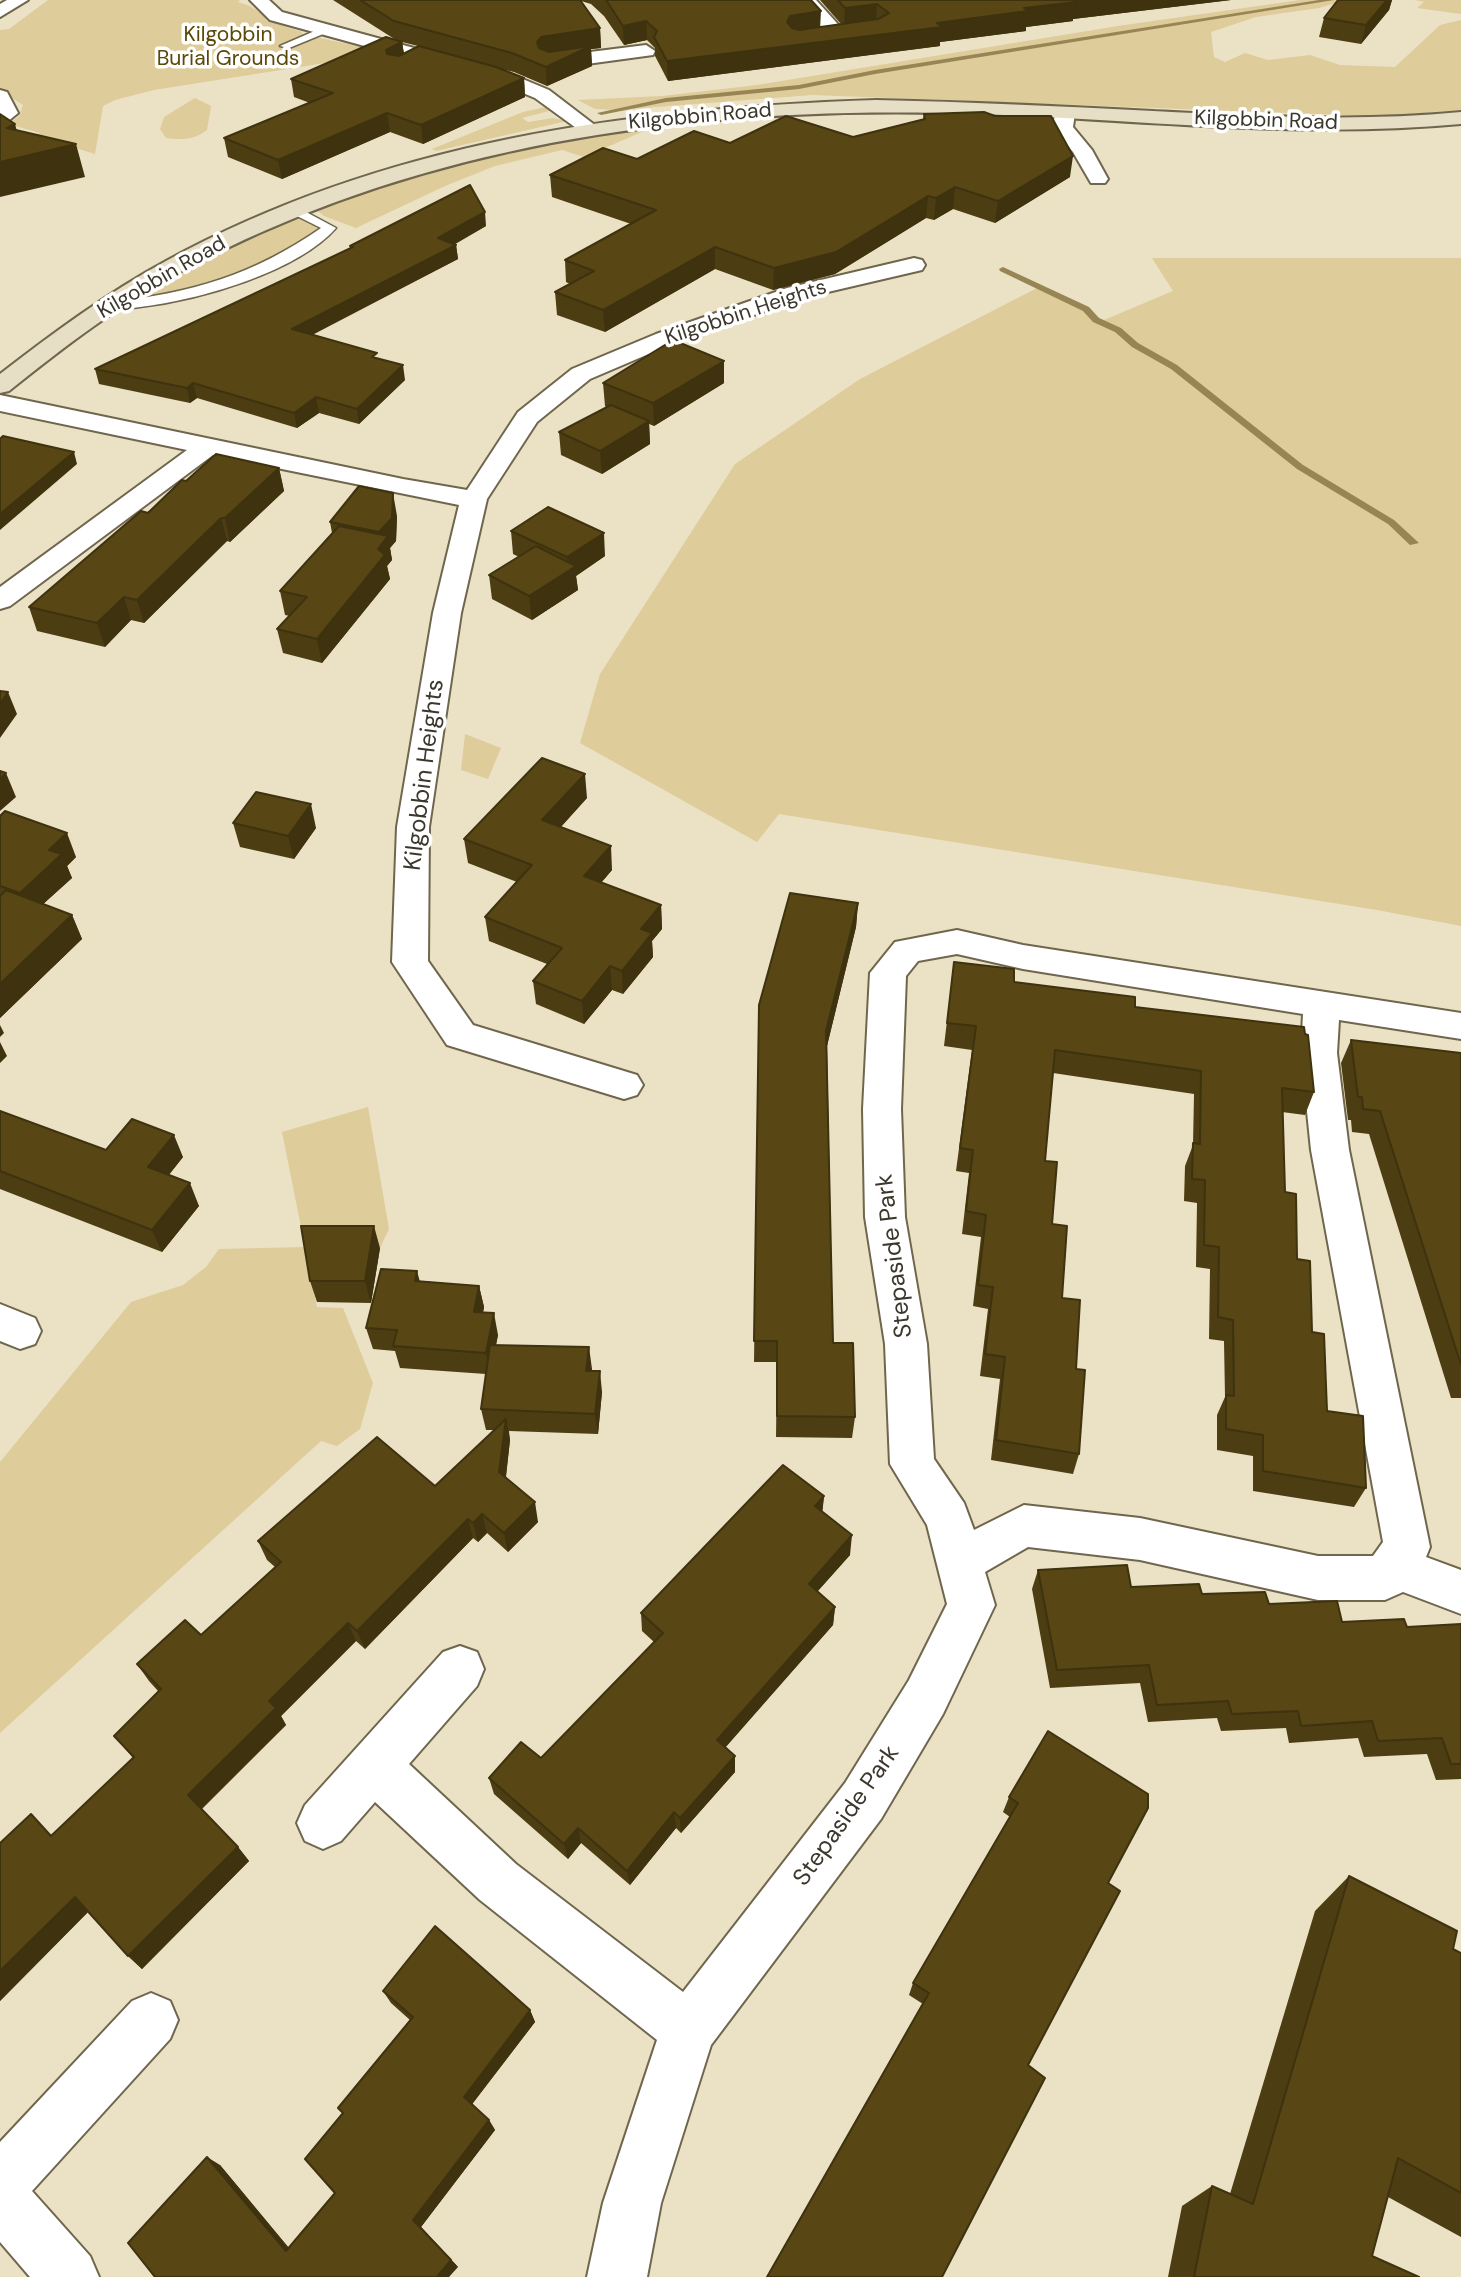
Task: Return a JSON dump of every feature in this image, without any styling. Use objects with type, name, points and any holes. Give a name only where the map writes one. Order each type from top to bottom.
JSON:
[{"type":"street","points":[[0,12],[19,0]]},
{"type":"street","points":[[258,0],[276,16],[506,79],[542,94],[590,129]]},
{"type":"street","points":[[806,0],[839,36]]},
{"type":"street","points":[[602,33],[618,55]]},
{"type":"street","points":[[812,39],[863,33]]},
{"type":"street","points":[[550,63],[646,51]]},
{"type":"street","points":[[0,96],[8,113],[0,118]]},
{"type":"street","name":"Kilgobbin Road","points":[[0,386],[111,306],[174,265],[293,209],[406,170],[502,145],[590,129],[674,118],[813,108],[895,106],[1064,120],[1365,124],[1461,118]]},
{"type":"street","points":[[993,128],[1064,120],[1098,179]]},
{"type":"street","name":"Kilgobbin Heights","points":[[624,1085],[460,1035],[410,962],[413,827],[447,613],[474,499],[527,417],[581,374],[664,339],[795,293],[914,265]]},
{"type":"street","points":[[0,403],[403,487],[474,499]]},
{"type":"street","points":[[0,600],[209,446]]},
{"type":"street","name":"Stepaside Park","points":[[617,2277],[632,2203],[688,2030],[863,1801],[926,1697],[971,1605],[948,1518],[912,1464],[906,1344],[885,1217],[882,1110],[888,973],[907,951],[957,942],[1023,957],[1461,1026]]},
{"type":"street","points":[[958,1563],[1024,1526],[1140,1539],[1318,1578],[1385,1578],[1408,1547],[1330,1150],[1319,1053],[1322,1004]]},
{"type":"street","points":[[1393,1566],[1461,1592]]},
{"type":"street","points":[[323,1823],[460,1668]]},
{"type":"street","points":[[373,1765],[498,1882],[688,2030]]},
{"type":"street","points":[[0,2183],[151,2020]]},
{"type":"street","points":[[0,2198],[69,2277]]},
{"type":"lane","points":[[285,46],[324,30]]},
{"type":"lane","points":[[405,65],[424,57]]},
{"type":"lane","points":[[111,306],[192,294],[252,277],[303,248],[330,228],[293,209]]},
{"type":"green space","name":"Kilgobbin Burial Grounds","points":[[48,0],[240,0],[238,2],[250,6],[268,18],[265,20],[302,34],[375,50],[382,54],[154,90],[115,100],[103,106],[95,154],[36,136],[40,133],[8,124],[19,116],[23,105],[0,90],[0,30],[9,29]]},
{"type":"green space","points":[[1300,0],[1346,0],[1319,8],[1256,17],[1211,32],[1214,57],[1225,62],[1245,53],[1268,60],[1310,55],[1340,65],[1395,67],[1440,25],[1461,20],[1461,110],[1385,116],[812,95],[617,110],[595,109],[578,100],[662,96],[757,85],[1118,26]]},
{"type":"green space","points":[[1415,0],[1461,0],[1461,14],[1417,8],[1424,2]]},
{"type":"green space","points":[[195,98],[211,106],[207,130],[188,138],[166,138],[160,129],[164,117]]},
{"type":"green space","points":[[555,105],[557,109],[522,118],[528,122],[553,118],[567,121],[436,151],[432,149],[523,112]]},
{"type":"green space","points":[[635,128],[644,131],[584,157],[562,150],[495,166],[445,186],[356,228],[324,216],[318,211],[327,203],[438,167],[551,141]]},
{"type":"green space","points":[[295,216],[321,226],[322,230],[246,275],[153,298],[150,295],[202,261]]},
{"type":"green space","points":[[1152,258],[1461,258],[1461,926],[1377,910],[779,814],[757,842],[580,743],[600,674],[735,464],[860,379],[1039,287],[1104,320],[1173,291]]},
{"type":"green space","points":[[465,734],[501,748],[488,779],[461,770]]},
{"type":"green space","points":[[368,1107],[389,1229],[380,1248],[305,1248],[317,1307],[343,1308],[373,1383],[360,1429],[337,1446],[321,1441],[0,1733],[0,1462],[131,1302],[183,1285],[206,1267],[219,1249],[305,1247],[282,1132]]},
{"type":"building","points":[[360,0],[580,0],[600,28],[541,37],[537,42],[539,48],[549,52],[591,46],[546,67],[512,53],[394,21]]},
{"type":"building","points":[[606,0],[811,0],[821,11],[790,16],[787,22],[792,28],[799,30],[878,19],[889,13],[877,4],[845,8],[838,0],[1076,2],[937,23],[942,27],[667,61],[654,37],[657,31],[646,21],[623,26]]},
{"type":"building","points":[[1338,0],[1387,0],[1366,25],[1324,18]]},
{"type":"building","points":[[386,37],[402,42],[386,50],[387,54],[399,56],[419,46],[496,67],[524,78],[421,125],[387,113],[278,160],[224,138],[333,93],[291,79]]},
{"type":"building","points":[[984,112],[995,116],[1051,116],[1073,156],[998,201],[955,187],[936,198],[928,196],[836,252],[774,268],[715,247],[603,310],[555,292],[594,271],[565,260],[656,210],[550,175],[603,148],[637,159],[694,131],[730,143],[786,116],[853,137],[925,119],[924,114]]},
{"type":"building","points":[[0,114],[15,124],[7,128],[76,144],[0,162]]},
{"type":"building","points":[[470,185],[485,212],[438,238],[456,245],[292,329],[377,353],[372,357],[403,365],[357,409],[316,397],[294,413],[193,383],[187,388],[95,369],[353,247],[350,246]]},
{"type":"building","points":[[673,340],[724,361],[653,403],[603,383]]},
{"type":"building","points":[[611,405],[649,421],[600,451],[559,432]]},
{"type":"building","points":[[3,436],[74,452],[0,514],[0,439]]},
{"type":"building","points":[[216,454],[279,468],[225,518],[221,518],[137,600],[124,597],[97,623],[29,607],[141,511],[148,513],[182,480],[186,481]]},
{"type":"building","points":[[359,486],[393,493],[392,518],[379,532],[330,522]]},
{"type":"building","points":[[548,507],[604,533],[567,557],[511,531]]},
{"type":"building","points":[[339,526],[388,536],[378,549],[385,555],[317,639],[277,629],[307,597],[280,591]]},
{"type":"building","points":[[536,546],[576,566],[529,596],[489,575]]},
{"type":"building","points":[[0,691],[8,692],[0,704]]},
{"type":"building","points":[[542,758],[585,774],[542,820],[611,846],[584,876],[661,905],[641,929],[652,933],[622,971],[610,966],[582,1001],[533,981],[562,948],[485,917],[532,865],[464,839]]},
{"type":"building","points":[[256,792],[311,804],[288,836],[233,823]]},
{"type":"building","points":[[5,811],[67,833],[49,850],[62,854],[20,893],[0,886],[0,816]]},
{"type":"building","points":[[6,890],[72,915],[0,984],[0,896]]},
{"type":"building","points":[[790,893],[858,903],[826,1031],[833,1343],[853,1343],[855,1417],[777,1416],[777,1341],[754,1341],[759,1005]]},
{"type":"building","points":[[954,962],[1014,969],[1014,982],[1135,997],[1135,1007],[1304,1027],[1305,1034],[1308,1035],[1314,1092],[1282,1088],[1285,1192],[1296,1194],[1297,1259],[1310,1261],[1312,1332],[1324,1334],[1327,1411],[1363,1416],[1366,1488],[1263,1471],[1263,1435],[1226,1429],[1226,1395],[1234,1396],[1233,1320],[1218,1317],[1219,1247],[1204,1245],[1205,1180],[1192,1179],[1193,1143],[1200,1144],[1201,1071],[1055,1050],[1045,1161],[1057,1162],[1052,1224],[1067,1226],[1062,1298],[1080,1300],[1076,1369],[1085,1370],[1079,1454],[996,1440],[1005,1357],[985,1354],[993,1287],[978,1285],[986,1215],[966,1211],[973,1150],[960,1148],[976,1026],[947,1023]]},
{"type":"building","points":[[1351,1040],[1461,1053],[1461,1365],[1380,1111],[1363,1109],[1362,1097],[1358,1097]]},
{"type":"building","points":[[0,1111],[106,1150],[132,1119],[174,1135],[148,1167],[190,1183],[152,1230],[0,1171]]},
{"type":"building","points":[[301,1226],[374,1226],[365,1281],[310,1281]]},
{"type":"building","points":[[381,1269],[417,1271],[415,1281],[479,1286],[474,1312],[494,1313],[486,1353],[393,1346],[397,1330],[366,1328]]},
{"type":"building","points":[[490,1345],[589,1347],[586,1371],[600,1371],[595,1414],[481,1409]]},
{"type":"building","points":[[506,1419],[499,1472],[535,1502],[504,1533],[482,1514],[473,1523],[468,1519],[357,1631],[348,1623],[269,1701],[276,1708],[188,1795],[238,1847],[128,1956],[75,1897],[0,1971],[0,1843],[31,1814],[51,1836],[134,1757],[114,1736],[161,1689],[137,1664],[185,1620],[201,1635],[281,1562],[258,1541],[377,1437],[435,1486]]},
{"type":"building","points":[[783,1465],[824,1496],[815,1506],[852,1535],[809,1584],[835,1607],[717,1740],[735,1756],[680,1818],[674,1812],[627,1871],[578,1828],[564,1844],[489,1778],[521,1742],[541,1758],[663,1633],[641,1613]]},
{"type":"building","points":[[1127,1565],[1131,1587],[1199,1584],[1202,1594],[1265,1592],[1269,1604],[1337,1601],[1342,1622],[1404,1619],[1407,1627],[1461,1624],[1461,1764],[1451,1764],[1442,1738],[1378,1741],[1372,1721],[1301,1726],[1298,1711],[1232,1714],[1228,1701],[1157,1705],[1149,1665],[1057,1670],[1038,1570]]},
{"type":"building","points":[[1048,1731],[1148,1794],[1148,1808],[1108,1883],[1120,1891],[1028,2065],[1045,2078],[942,2277],[767,2277],[929,1993],[913,1983],[1018,1803],[1009,1797]]},
{"type":"building","points":[[1349,1876],[1457,1931],[1453,1949],[1461,1953],[1461,2193],[1398,2158],[1372,2256],[1419,2277],[1194,2277],[1212,2186],[1253,2204]]},
{"type":"building","points":[[435,1926],[530,2010],[464,2097],[489,2120],[413,2220],[451,2260],[437,2277],[155,2277],[128,2243],[207,2157],[286,2251],[335,2193],[305,2159],[343,2113],[338,2108],[413,2017],[383,1991]]},
{"type":"waterway","points":[[601,113],[666,100],[799,87],[875,72],[1331,0]]},
{"type":"waterway","points":[[1003,269],[1086,309],[1096,320],[1118,330],[1135,345],[1174,367],[1300,467],[1391,522],[1414,543]]}]
